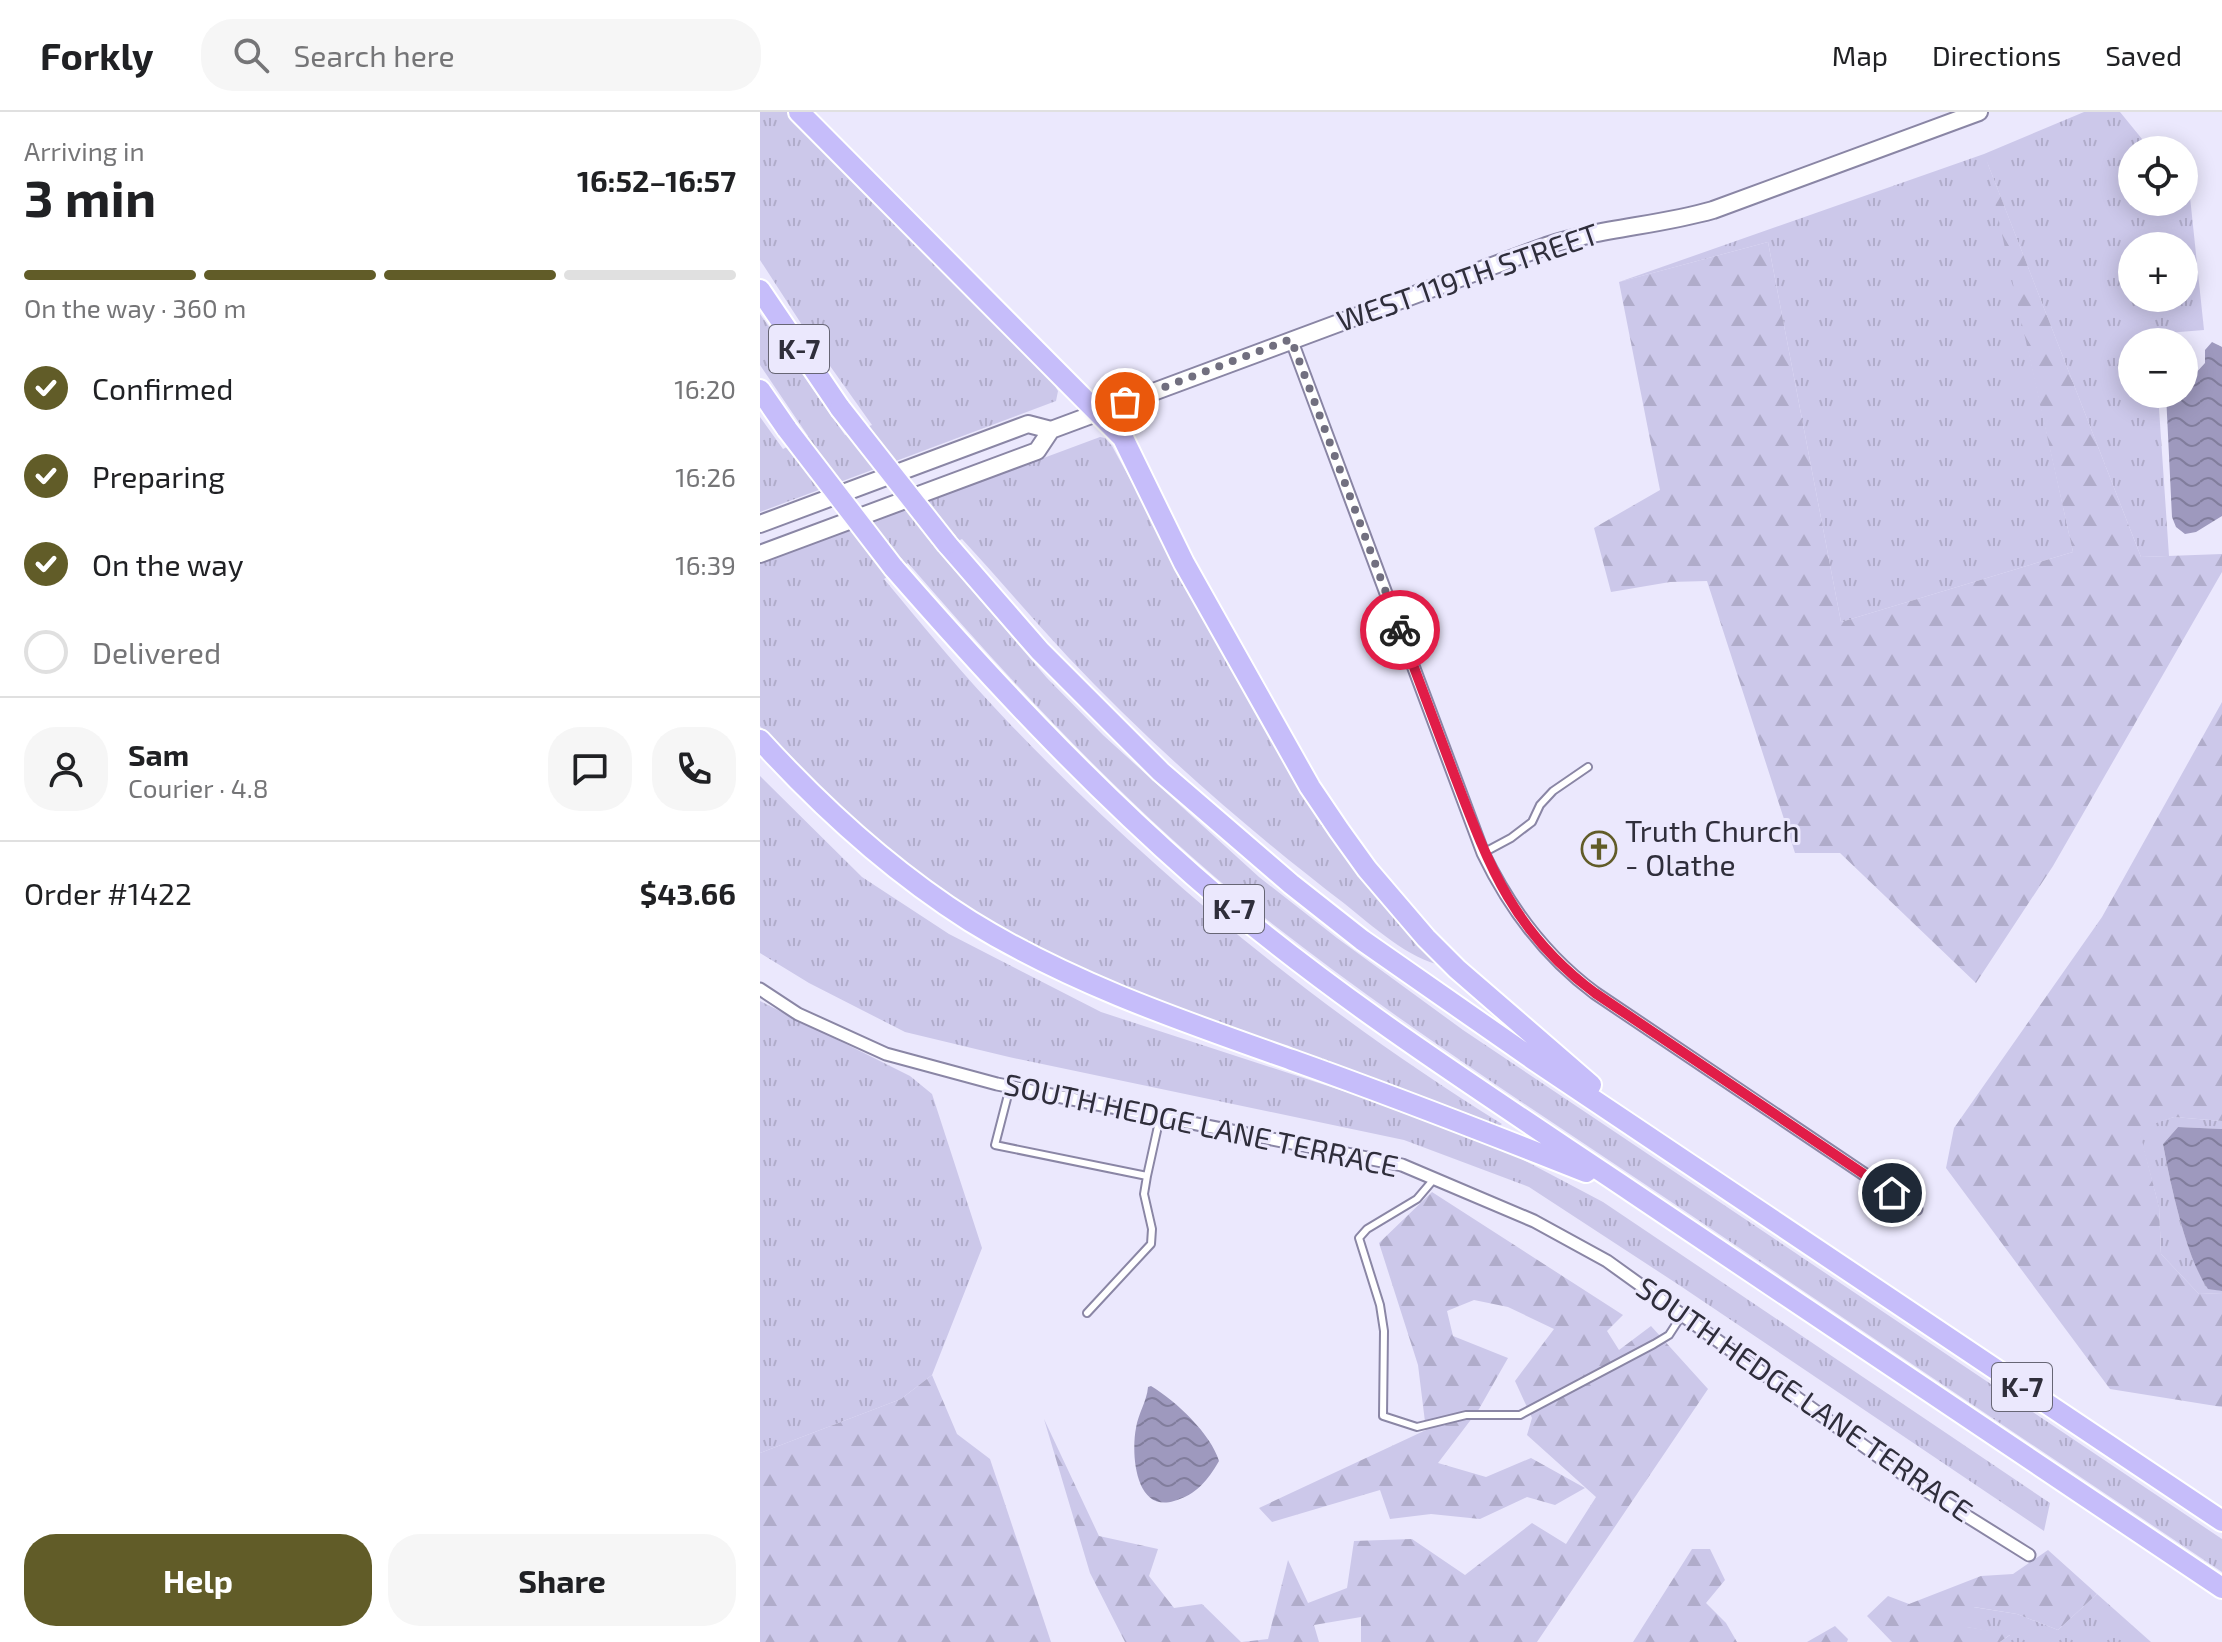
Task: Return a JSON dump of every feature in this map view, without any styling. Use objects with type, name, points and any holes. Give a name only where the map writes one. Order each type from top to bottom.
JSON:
[{"type":"highway","points":[[799,112],[1123,438],[1184,563],[1258,697],[1310,787],[1367,869],[1457,969],[1660,1144]]},
{"type":"highway","name":"K-7","points":[[760,290],[840,408],[947,544],[1040,651],[1161,772],[1291,884],[1435,993],[2222,1521]]},
{"type":"highway","name":"K-7","points":[[760,390],[893,567],[980,666],[1121,810],[1217,895],[1395,1032],[2222,1588]]},
{"type":"highway","points":[[760,740],[823,806],[871,850],[971,921],[1027,953],[1129,1001],[1496,1136],[1628,1189]]},
{"type":"main road","name":"WEST 119TH STREET","points":[[760,524],[1028,424],[1051,430],[1574,237],[1609,229],[1673,222],[1713,210],[1979,112]]},
{"type":"main road","name":"WEST 119TH STREET","points":[[760,554],[1037,451],[1051,430]]},
{"type":"street","points":[[1291,339],[1483,853],[1517,915],[1572,976],[1916,1209]]},
{"type":"street","name":"SOUTH HEDGE LANE TERRACE","points":[[760,989],[798,1014],[886,1054],[1010,1087],[1402,1165],[1534,1221],[1595,1254],[1925,1490],[2029,1555]]},
{"type":"lane","points":[[1483,853],[1532,822],[1540,805],[1553,791],[1588,767]]},
{"type":"lane","points":[[1010,1087],[995,1145],[1147,1176]]},
{"type":"lane","points":[[1087,1313],[1151,1244],[1152,1229],[1144,1194],[1160,1117]]},
{"type":"lane","points":[[1434,1179],[1417,1199],[1367,1229],[1359,1238],[1380,1305],[1384,1331],[1383,1416],[1417,1427],[1466,1415],[1520,1415],[1669,1335],[1682,1315]]},
{"type":"green space","points":[[760,112],[787,112],[1046,371],[1058,391],[1056,401],[760,512],[760,417],[783,449],[808,436],[760,365],[760,314],[845,435],[872,425],[760,260]]},
{"type":"green space","points":[[2084,112],[2120,112],[2140,136],[2118,136],[2118,216],[2192,216],[2194,232],[2118,232],[2118,312],[2198,312],[2198,273],[2204,330],[2118,328],[2118,408],[2159,408],[2169,556],[2141,557],[1987,162],[2073,552],[1841,622],[1768,242],[1619,282],[1984,154]]},
{"type":"green space","points":[[1984,154],[2141,557],[2222,554],[2222,572],[2053,866],[1976,983],[1840,853],[1795,853],[1707,581],[1670,582],[1611,592],[1594,528],[1660,490],[1619,282],[1768,242],[1841,622],[2073,552]]},
{"type":"green space","points":[[1100,437],[1112,446],[1247,694],[1442,965],[1417,957],[1379,931],[1202,786],[1100,690],[962,539],[938,551],[1047,678],[1103,735],[1259,877],[1463,1030],[2222,1539],[2222,1572],[1510,1094],[1407,1023],[1256,911],[1163,831],[1074,745],[908,563],[884,579],[992,705],[1122,834],[1181,887],[1305,988],[1435,1081],[1502,1124],[1498,1127],[1212,1023],[1121,988],[1032,947],[937,888],[873,839],[814,785],[760,726],[760,563]]},
{"type":"green space","points":[[2222,702],[2222,1121],[2174,1117],[2139,1129],[2159,1207],[2161,1254],[2199,1294],[2222,1293],[2222,1407],[2110,1389],[1946,1168],[1954,1128],[2102,917]]},
{"type":"green space","points":[[760,776],[862,877],[949,934],[1101,1012],[1380,1103],[1497,1146],[1603,1202],[2050,1503],[2044,1531],[1529,1187],[1404,1140],[1009,1057],[905,1032],[809,983],[760,953]]},
{"type":"green space","points":[[760,1001],[910,1076],[932,1094],[982,1248],[932,1375],[901,1399],[760,1453]]},
{"type":"green space","points":[[2174,1117],[2222,1121],[2222,1129],[2178,1127],[2163,1144],[2180,1219],[2193,1258],[2208,1288],[2222,1293],[2199,1294],[2161,1254],[2159,1207],[2138,1128]]},
{"type":"green space","points":[[1432,1192],[1623,1315],[1607,1331],[1619,1350],[1651,1326],[1708,1389],[1537,1642],[1361,1642],[1361,1617],[1314,1625],[1319,1642],[1242,1642],[1268,1639],[1288,1560],[1308,1603],[1347,1588],[1354,1541],[1412,1539],[1465,1575],[1532,1523],[1566,1544],[1596,1497],[1527,1435],[1532,1418],[1515,1381],[1554,1329],[1508,1307],[1474,1300],[1447,1311],[1453,1336],[1508,1358],[1479,1409],[1438,1463],[1486,1477],[1531,1458],[1585,1488],[1555,1505],[1527,1497],[1480,1519],[1431,1514],[1390,1519],[1380,1490],[1272,1522],[1259,1508],[1426,1430],[1418,1365],[1379,1243]]},
{"type":"green space","points":[[932,1375],[957,1434],[990,1459],[1051,1642],[760,1642],[760,1453],[901,1399]]},
{"type":"green space","points":[[1044,1419],[1099,1536],[1158,1549],[1149,1576],[1174,1608],[1202,1604],[1241,1642],[1125,1642],[1090,1573]]},
{"type":"green space","points":[[1692,1549],[1710,1549],[1725,1580],[1706,1603],[1726,1623],[1737,1642],[1633,1642]]},
{"type":"green space","points":[[2048,1550],[2097,1594],[2058,1630],[2017,1614],[1974,1607],[1967,1627],[2011,1634],[2000,1642],[1892,1642],[1867,1616],[1888,1596],[1909,1604],[1981,1576],[2013,1574]]},
{"type":"green space","points":[[2097,1594],[2151,1642],[2000,1642],[2010,1635],[1966,1627],[1973,1607],[2017,1614],[2058,1630]]},
{"type":"green space","points":[[1835,1626],[1848,1639],[1847,1642],[1807,1642]]},
{"type":"water","points":[[2212,342],[2222,347],[2222,516],[2196,532],[2185,534],[2176,527],[2172,517],[2167,408],[2198,408],[2198,371],[2205,363],[2205,350]]},
{"type":"water","points":[[2178,1127],[2222,1129],[2222,1291],[2208,1289],[2193,1259],[2180,1219],[2163,1144]]},
{"type":"water","points":[[1151,1386],[1191,1419],[1209,1440],[1219,1461],[1201,1486],[1174,1501],[1161,1502],[1151,1498],[1138,1478],[1134,1452],[1136,1428],[1148,1387]]},
{"type":"way so far","points":[[1125,402],[1291,339],[1400,630]]},
{"type":"place","name":"Truth Church - Olathe","points":[[1599,849]]},
{"type":"route","points":[[1400,630],[1483,853],[1517,915],[1553,958],[1595,993],[1892,1193]]}]
